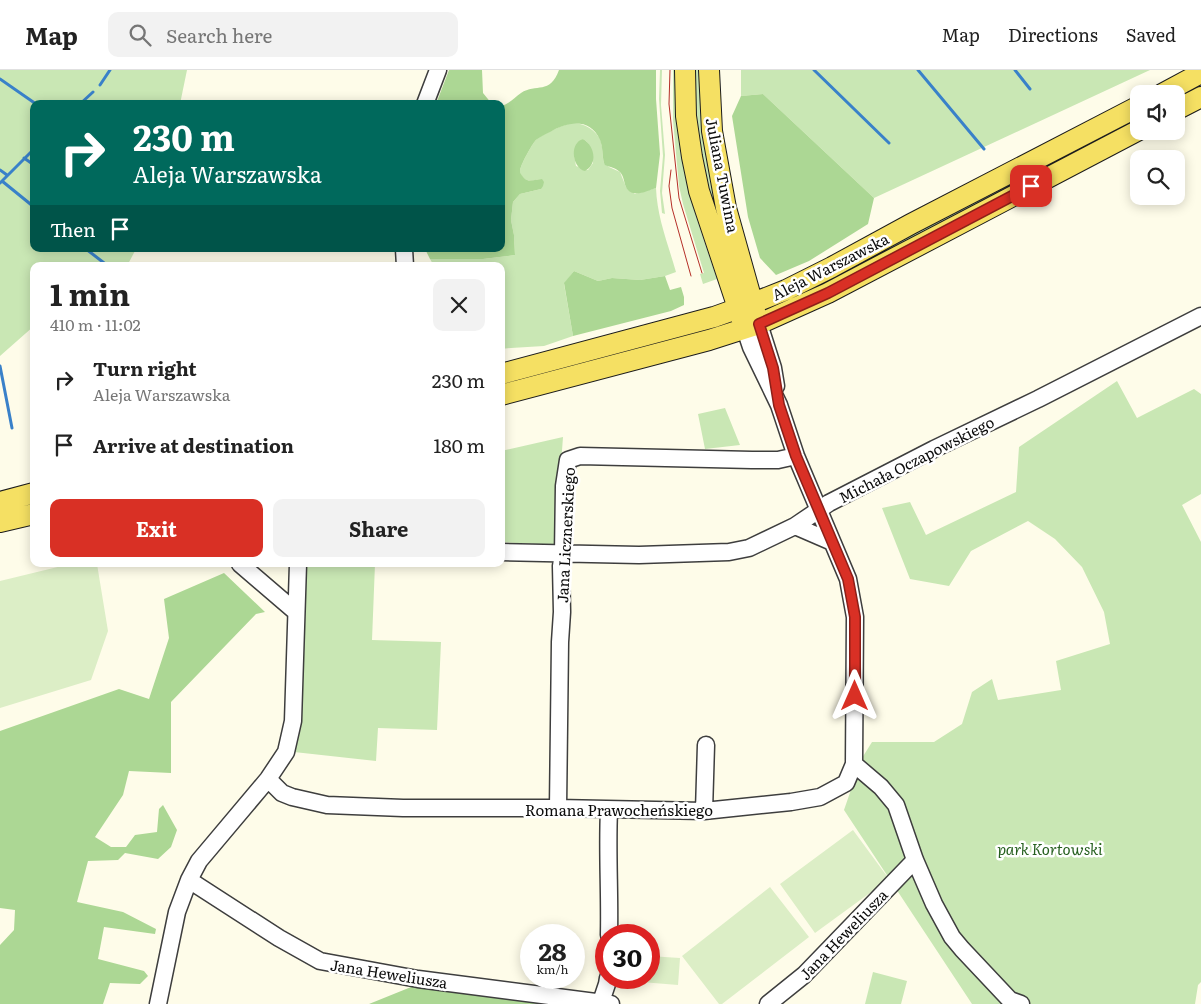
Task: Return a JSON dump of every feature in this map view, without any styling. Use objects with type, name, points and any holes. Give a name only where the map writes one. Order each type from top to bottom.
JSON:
[{"type":"main road","name":"Juliana Tuwima","points":[[685,70],[686,116],[699,191],[738,282],[754,303],[752,326]]},
{"type":"main road","name":"Juliana Tuwima","points":[[709,70],[712,131],[738,282]]},
{"type":"main road","points":[[1179,85],[1201,73]]},
{"type":"main road","points":[[1185,105],[1201,97]]},
{"type":"main road","name":"Aleja Warszawska","points":[[505,373],[719,315],[754,303],[840,263],[911,224],[1130,111]]},
{"type":"main road","name":"Aleja Warszawska","points":[[505,394],[710,340],[752,326],[828,293],[1130,135]]},
{"type":"main road","points":[[719,315],[738,282]]},
{"type":"main road","points":[[0,502],[30,494]]},
{"type":"main road","points":[[0,522],[30,515]]},
{"type":"street","points":[[427,100],[438,70]]},
{"type":"street","name":"Michała Oczapowskiego","points":[[505,552],[639,555],[729,552],[749,548],[795,526],[819,509],[934,449],[1038,399],[1201,316]]},
{"type":"street","name":"Romana Prawocheńskiego","points":[[268,779],[282,793],[327,805],[421,808],[704,811],[820,797],[846,783],[854,764],[855,617],[848,579],[796,456],[779,405],[773,368],[752,326]]},
{"type":"street","name":"Jana Licznerskiego","points":[[558,808],[562,612],[561,566],[563,554],[564,486],[568,460],[580,456],[778,460],[796,456]]},
{"type":"street","points":[[795,526],[832,542]]},
{"type":"street","points":[[244,567],[296,612]]},
{"type":"street","points":[[158,1004],[177,912],[189,880],[200,861],[268,779],[286,752],[293,721],[298,567]]},
{"type":"street","points":[[704,811],[706,745]]},
{"type":"street","points":[[854,764],[880,787],[896,805],[915,860],[934,904],[952,937],[1010,1000],[1021,1004]]},
{"type":"street","points":[[609,810],[609,924]]},
{"type":"street","name":"Jana Heweliusza","points":[[768,1004],[804,975],[915,860]]},
{"type":"street","name":"Jana Heweliusza","points":[[189,880],[278,938],[320,961],[418,979],[606,1003]]},
{"type":"street","points":[[606,1003],[607,989]]},
{"type":"green space","points":[[0,70],[187,70],[181,100],[30,100],[30,252],[134,252],[129,262],[30,262],[30,330],[0,356]]},
{"type":"green space","points":[[449,70],[482,70],[483,93],[489,100],[438,100]]},
{"type":"green space","points":[[559,70],[656,70],[660,154],[656,188],[640,193],[629,191],[620,172],[605,165],[601,143],[596,133],[584,125],[571,124],[564,126],[536,140],[522,165],[520,172],[524,178],[530,181],[542,179],[544,182],[541,189],[520,194],[513,202],[511,220],[515,255],[483,259],[430,259],[426,252],[505,252],[505,104],[527,90],[547,86],[555,78]]},
{"type":"green space","points":[[660,70],[662,70],[661,105],[665,155],[662,193],[665,214],[662,213],[660,191],[663,156],[659,99]]},
{"type":"green space","points":[[673,70],[677,70],[677,123],[680,150],[688,188],[717,279],[703,284],[700,274],[704,273],[679,186],[673,120]]},
{"type":"green space","points":[[694,70],[703,70],[729,247],[716,216],[705,176],[697,124]]},
{"type":"green space","points":[[741,70],[1150,70],[874,198],[763,94],[741,96]]},
{"type":"green space","points":[[763,94],[874,198],[868,224],[809,261],[776,275],[760,258],[748,217],[732,116],[741,96]]},
{"type":"green space","points":[[1130,119],[1130,127],[888,253],[887,251],[914,233]]},
{"type":"green space","points":[[572,123],[590,128],[601,142],[604,163],[620,172],[626,187],[635,194],[656,188],[661,220],[676,272],[665,276],[640,280],[612,278],[598,281],[574,271],[564,284],[573,336],[544,346],[505,349],[505,262],[432,262],[430,259],[483,259],[515,255],[511,220],[513,202],[520,194],[541,189],[542,179],[531,181],[525,179],[520,172],[522,165],[536,140]],"holes":[[[583,139],[588,144],[593,163],[588,170],[576,166],[574,155]]]},
{"type":"green space","points":[[583,139],[590,146],[593,155],[592,164],[585,171],[577,165],[574,155],[576,145]]},
{"type":"green space","points":[[574,271],[598,281],[612,278],[640,280],[665,276],[670,290],[681,287],[684,305],[671,311],[573,336],[564,283]]},
{"type":"green space","name":"park Kortowski","points":[[1117,381],[1137,418],[1194,389],[1201,394],[1201,494],[1182,505],[1201,542],[1201,982],[1198,985],[1195,1004],[972,1004],[844,810],[862,758],[872,742],[934,742],[962,724],[972,692],[992,679],[998,700],[1061,690],[1056,661],[1110,644],[1104,612],[1082,567],[1055,539],[1028,521],[971,551],[949,586],[910,579],[882,508],[910,502],[926,535],[1016,492],[1019,447]]},
{"type":"green space","points":[[725,408],[740,445],[705,449],[698,414]]},
{"type":"green space","points":[[563,437],[555,545],[505,542],[505,450]]},
{"type":"green space","points":[[58,567],[97,567],[108,631],[91,680],[0,708],[0,581]]},
{"type":"green space","points":[[305,567],[375,567],[372,640],[441,642],[437,730],[378,728],[376,761],[294,752]]},
{"type":"green space","points":[[224,573],[265,612],[256,614],[171,702],[171,773],[129,771],[123,795],[95,837],[111,847],[126,847],[135,835],[157,832],[159,809],[163,805],[177,830],[171,847],[158,859],[125,853],[118,860],[88,861],[77,902],[123,912],[156,929],[155,934],[104,927],[98,959],[144,971],[148,976],[140,984],[110,983],[103,1004],[0,1004],[0,945],[14,930],[15,910],[0,908],[0,731],[119,689],[149,699],[169,638],[164,599]]},
{"type":"green space","points":[[853,830],[889,879],[815,933],[780,884]]},
{"type":"green space","points":[[770,887],[809,937],[722,1004],[719,1004],[682,956]]},
{"type":"green space","points":[[660,957],[680,958],[678,985],[660,984]]},
{"type":"green space","points":[[873,972],[907,981],[901,1004],[865,1004]]},
{"type":"green space","points":[[416,985],[568,1004],[369,1004]]},
{"type":"waterway","points":[[100,85],[110,70]]},
{"type":"waterway","points":[[814,70],[889,143]]},
{"type":"waterway","points":[[918,70],[984,149]]},
{"type":"waterway","points":[[1015,70],[1030,89]]},
{"type":"waterway","points":[[0,79],[30,100]]},
{"type":"waterway","points":[[84,100],[93,92]]},
{"type":"waterway","points":[[0,183],[30,153]]},
{"type":"waterway","points":[[24,158],[30,162]]},
{"type":"waterway","points":[[0,170],[7,175]]},
{"type":"waterway","points":[[2,181],[30,204]]},
{"type":"waterway","points":[[90,252],[103,262]]},
{"type":"waterway","points":[[0,366],[12,428]]},
{"type":"tram line","points":[[670,70],[669,104],[679,198],[702,273]]},
{"type":"tram line","points":[[671,170],[669,186],[672,208],[691,276]]},
{"type":"route","points":[[855,696],[855,617],[848,579],[796,456],[779,405],[773,368],[759,324],[828,293],[1031,186]]}]
